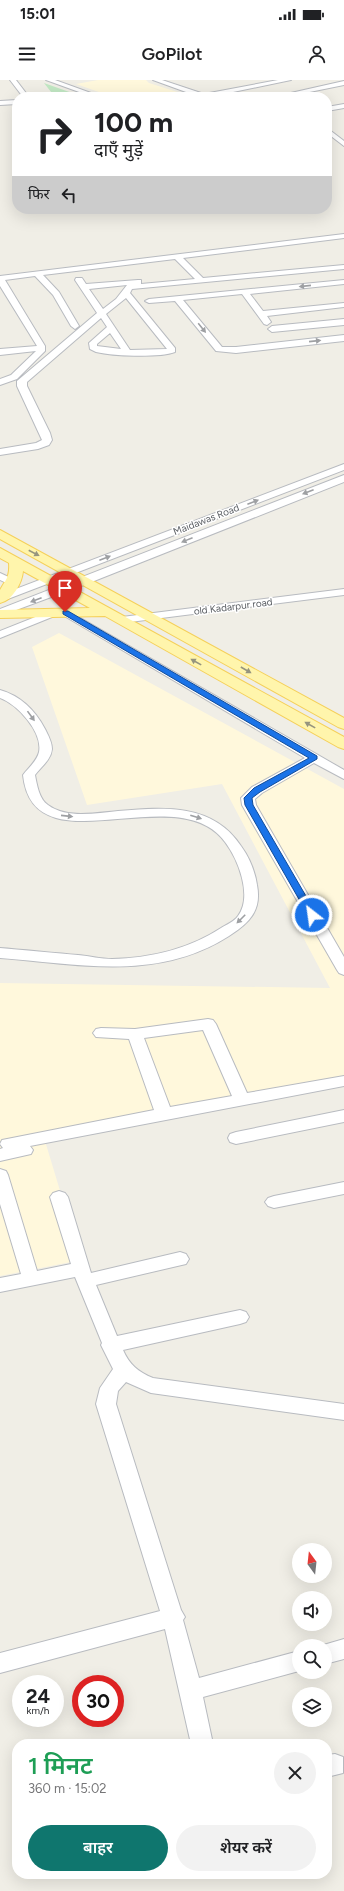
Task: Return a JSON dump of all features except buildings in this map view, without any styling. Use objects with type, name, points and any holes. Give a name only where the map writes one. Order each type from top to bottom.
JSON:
[{"type":"main road","points":[[0,534],[344,724]]},
{"type":"main road","points":[[0,552],[344,744]]},
{"type":"main road","points":[[0,599],[14,583],[17,569],[16,561]]},
{"type":"main road","points":[[0,613],[108,612]]},
{"type":"street","points":[[12,80],[22,92]]},
{"type":"street","points":[[49,80],[85,92]]},
{"type":"street","points":[[156,80],[188,92]]},
{"type":"street","points":[[242,80],[258,86]]},
{"type":"street","points":[[227,92],[288,80]]},
{"type":"street","points":[[337,80],[344,83]]},
{"type":"street","points":[[300,92],[344,83]]},
{"type":"street","points":[[0,103],[12,102]]},
{"type":"street","points":[[332,108],[344,106]]},
{"type":"street","points":[[332,128],[338,130]]},
{"type":"street","points":[[332,134],[344,144]]},
{"type":"street","points":[[41,348],[0,278],[344,236]]},
{"type":"street","points":[[177,257],[200,278]]},
{"type":"street","points":[[84,287],[344,267]]},
{"type":"street","points":[[72,269],[127,351]]},
{"type":"street","points":[[37,273],[56,294],[75,326]]},
{"type":"street","points":[[0,452],[38,446],[46,443],[47,440],[45,433],[22,386],[22,381],[88,324],[119,301],[130,287],[200,278]]},
{"type":"street","points":[[149,300],[344,282]]},
{"type":"street","points":[[111,328],[93,343],[93,347],[100,350],[166,353],[172,350],[125,292]]},
{"type":"street","points":[[244,292],[272,329],[286,344]]},
{"type":"street","points":[[177,298],[219,348],[236,350],[344,338]]},
{"type":"street","points":[[261,314],[344,305]]},
{"type":"street","points":[[272,329],[344,322]]},
{"type":"street","points":[[0,352],[41,348]]},
{"type":"street","points":[[0,382],[14,377],[38,355],[41,348]]},
{"type":"street","name":"Maidawas Road","points":[[0,599],[344,467]]},
{"type":"street","name":"Maidawas Road","points":[[0,613],[85,581],[344,478]]},
{"type":"street","points":[[0,576],[14,583]]},
{"type":"street","name":"old Kadarpur road","points":[[122,620],[344,592]]},
{"type":"street","points":[[0,635],[59,613],[344,774]]},
{"type":"street","points":[[0,694],[12,699],[25,708],[34,718],[44,739],[45,754],[29,776],[30,784],[36,800],[42,807],[63,816],[87,817],[170,811],[187,814],[202,819],[218,828],[229,837],[245,865],[252,890],[251,902],[244,918],[210,942],[163,957],[116,964],[0,953]]},
{"type":"street","points":[[314,758],[257,790],[248,798],[249,805],[344,970]]},
{"type":"street","points":[[101,1033],[135,1034],[208,1024],[242,1100]]},
{"type":"street","points":[[135,1034],[164,1114]]},
{"type":"street","points":[[4,1149],[164,1114],[344,1081]]},
{"type":"street","points":[[236,1138],[344,1116]]},
{"type":"street","points":[[4,1149],[109,1134]]},
{"type":"street","points":[[0,1175],[31,1279]]},
{"type":"street","points":[[274,1202],[344,1188]]},
{"type":"street","points":[[59,1197],[83,1275],[110,1345],[124,1370],[136,1379],[151,1385],[344,1412]]},
{"type":"street","points":[[0,1285],[31,1279],[83,1275],[180,1259]]},
{"type":"street","points":[[110,1345],[240,1317]]},
{"type":"street","points":[[124,1370],[109,1388],[106,1404],[174,1617],[192,1690],[201,1739]]},
{"type":"street","points":[[0,1663],[174,1617]]},
{"type":"street","points":[[332,1652],[344,1649]]},
{"type":"street","points":[[192,1690],[292,1664]]},
{"type":"shaded area","points":[[98,80],[146,80],[149,83],[177,92],[99,92],[76,84]]},
{"type":"shaded area","points":[[59,633],[344,789],[344,1077],[45,1141],[81,1260],[0,1276],[0,983],[330,988],[222,784],[87,805],[32,647]]},
{"type":"green space","points":[[44,83],[69,92],[51,92]]},
{"type":"route","points":[[65,612],[314,758],[257,790],[248,798],[249,805],[312,915]]}]
